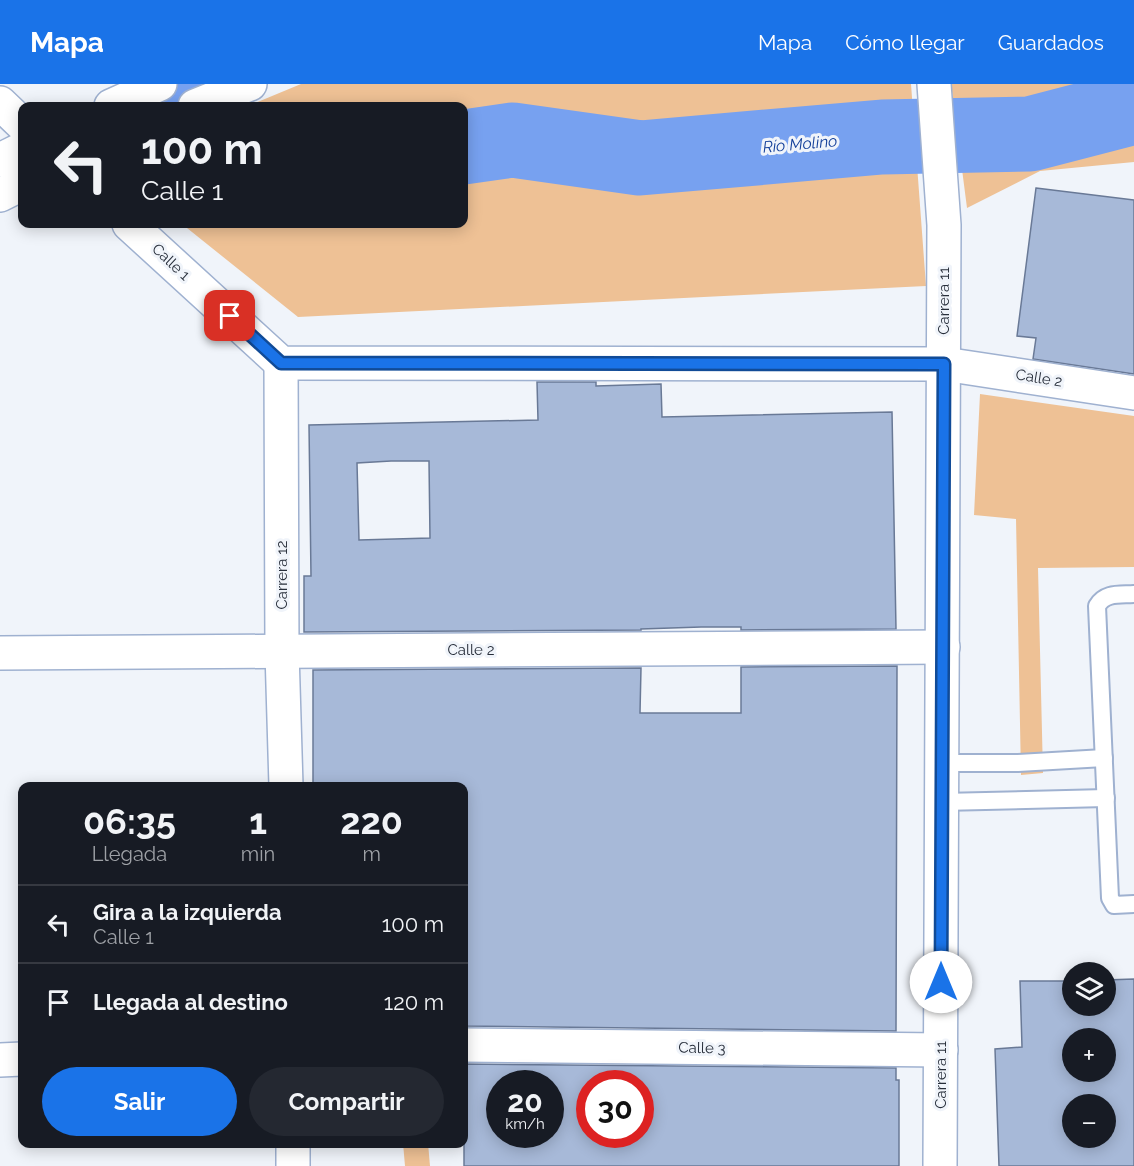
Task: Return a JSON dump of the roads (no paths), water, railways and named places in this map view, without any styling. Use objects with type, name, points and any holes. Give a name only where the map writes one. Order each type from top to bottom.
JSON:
[{"type":"street","points":[[120,102],[160,84]]},
{"type":"street","points":[[205,102],[250,84]]},
{"type":"street","name":"Carrera 11","points":[[934,84],[944,225],[940,1166]]},
{"type":"street","points":[[0,103],[18,120]]},
{"type":"street","points":[[0,160],[18,151]]},
{"type":"street","points":[[0,195],[18,186]]},
{"type":"street","name":"Calle 1","points":[[133,228],[281,363]]},
{"type":"street","points":[[281,363],[944,364]]},
{"type":"street","name":"Carrera 12","points":[[281,363],[282,652],[286,782]]},
{"type":"street","name":"Calle 2","points":[[944,364],[1134,393]]},
{"type":"street","name":"Calle 2","points":[[0,653],[943,647]]},
{"type":"street","name":"Calle 3","points":[[468,1045],[941,1050]]},
{"type":"street","points":[[0,1060],[18,1059]]},
{"type":"street","points":[[293,1148],[293,1166]]},
{"type":"lane","points":[[1134,594],[1108,595],[1101,599],[1097,606],[1110,898],[1114,905],[1134,904]]},
{"type":"lane","points":[[942,763],[1018,763],[1104,759]]},
{"type":"lane","points":[[942,802],[1106,798]]},
{"type":"waterway","name":"Río Molino","points":[[172,84],[185,102]]},
{"type":"waterway","name":"Río Molino","points":[[468,146],[512,140],[640,158],[882,137],[1030,134],[1134,107]]}]
